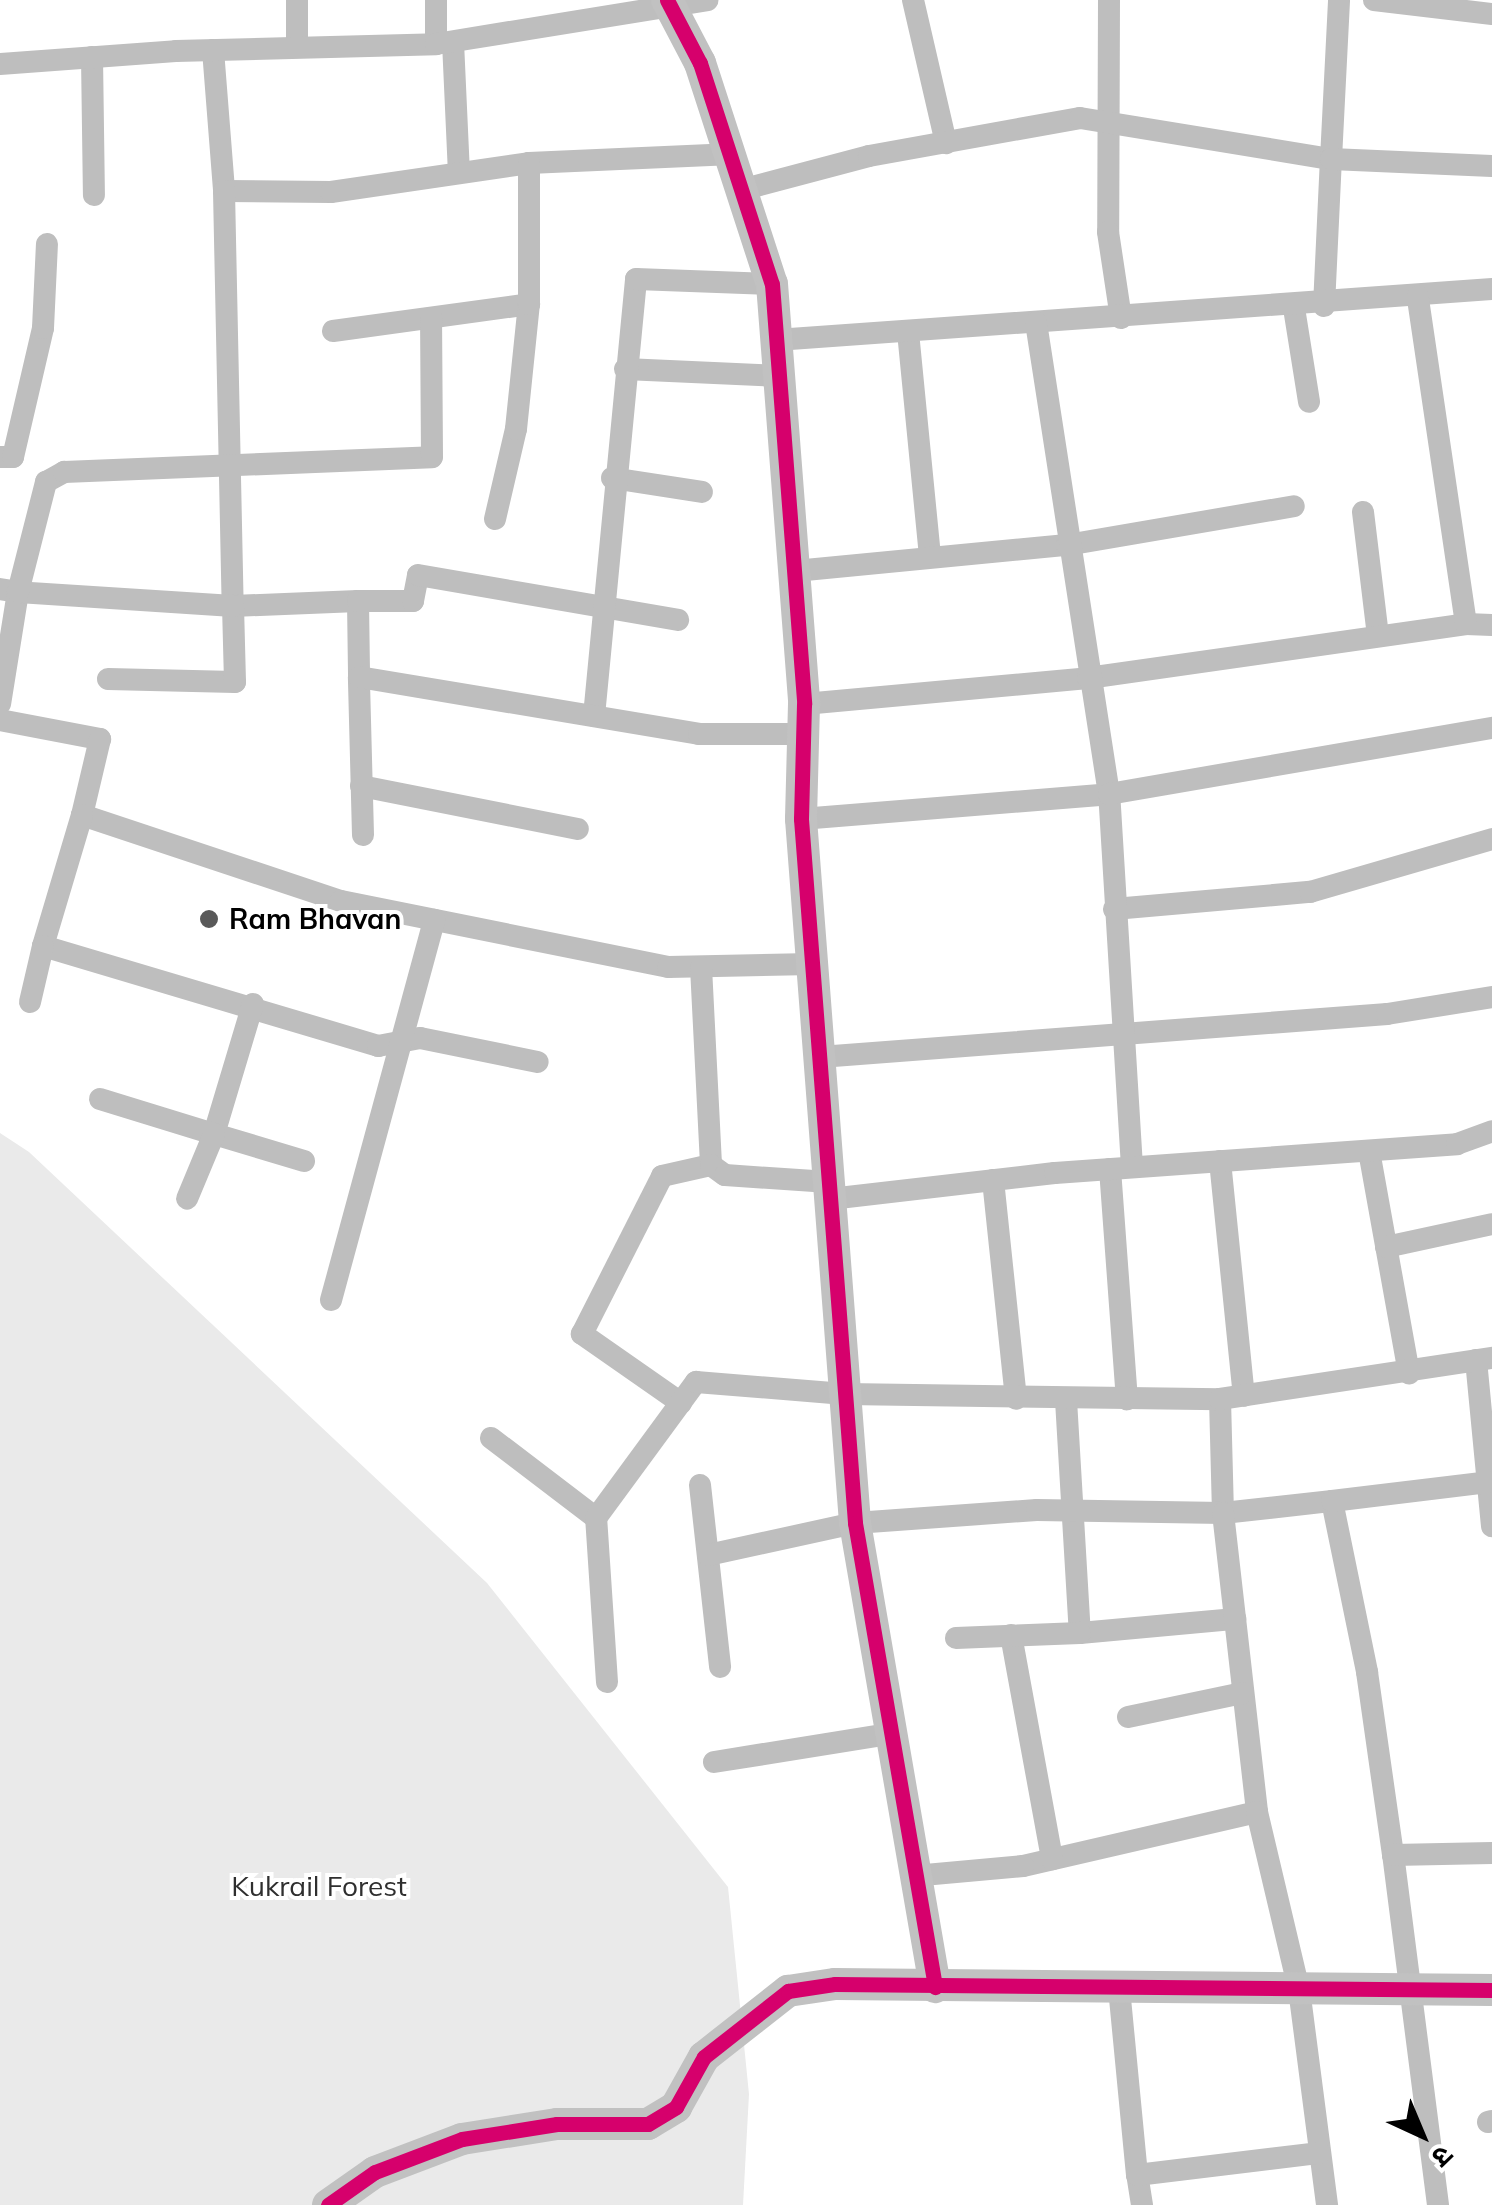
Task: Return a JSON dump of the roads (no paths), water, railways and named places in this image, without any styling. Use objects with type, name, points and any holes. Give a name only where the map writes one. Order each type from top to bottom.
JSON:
[{"type":"street","points":[[297,0],[297,47]]},
{"type":"street","points":[[436,0],[459,172]]},
{"type":"street","points":[[0,64],[213,50],[444,43],[708,0]]},
{"type":"street","points":[[914,0],[946,143]]},
{"type":"street","points":[[1110,0],[1104,122],[1108,232],[1122,318]]},
{"type":"street","points":[[1324,306],[1338,0]]},
{"type":"street","points":[[1374,0],[1492,14]]},
{"type":"street","points":[[670,4],[733,154],[772,284],[795,571],[803,719],[801,819],[855,1523],[934,1987]]},
{"type":"street","points":[[108,679],[235,682],[224,192],[213,50]]},
{"type":"street","points":[[92,57],[94,196]]},
{"type":"street","points":[[745,189],[946,143],[1080,118],[1330,159],[1492,166]]},
{"type":"street","points":[[224,192],[331,192],[530,164],[733,154]]},
{"type":"street","points":[[495,519],[516,428],[529,304],[530,164]]},
{"type":"street","points":[[0,457],[13,457],[43,328],[46,244]]},
{"type":"street","points":[[594,716],[612,478],[636,279],[772,284]]},
{"type":"street","points":[[776,340],[1324,306],[1492,289]]},
{"type":"street","points":[[1418,297],[1466,624]]},
{"type":"street","points":[[333,331],[529,304]]},
{"type":"street","points":[[1294,308],[1309,402]]},
{"type":"street","points":[[0,704],[9,590],[46,482],[55,477],[432,457],[431,318]]},
{"type":"street","points":[[1036,324],[1067,545],[1109,794],[1120,1034],[1127,1399]]},
{"type":"street","points":[[908,332],[930,554]]},
{"type":"street","points":[[625,369],[778,376]]},
{"type":"street","points":[[612,478],[702,492]]},
{"type":"street","points":[[795,571],[930,554],[1067,545],[1294,506]]},
{"type":"street","points":[[1363,512],[1378,636]]},
{"type":"street","points":[[9,590],[233,606],[413,600],[418,575],[678,620]]},
{"type":"street","points":[[358,601],[363,835]]},
{"type":"street","points":[[358,677],[699,734],[1378,636],[1466,624],[1492,625]]},
{"type":"street","points":[[0,720],[100,740],[30,1002]]},
{"type":"street","points":[[801,819],[1109,794],[1492,728]]},
{"type":"street","points":[[361,786],[578,829]]},
{"type":"street","points":[[82,815],[341,901],[668,968],[812,964]]},
{"type":"street","points":[[1114,909],[1310,892],[1378,867],[1492,839]]},
{"type":"street","points":[[330,1300],[434,920]]},
{"type":"street","points":[[44,946],[253,1004],[378,1046],[420,1038],[538,1062]]},
{"type":"street","points":[[700,966],[711,1165]]},
{"type":"street","points":[[820,1058],[1387,1014],[1492,997]]},
{"type":"street","points":[[186,1199],[214,1134],[253,1004]]},
{"type":"street","points":[[100,1099],[304,1161]]},
{"type":"street","points":[[681,1403],[582,1334],[662,1176],[711,1165],[725,1175],[830,1190],[1458,1144],[1492,1130]]},
{"type":"street","points":[[1369,1151],[1409,1373]]},
{"type":"street","points":[[1220,1161],[1244,1396]]},
{"type":"street","points":[[993,1180],[1016,1399]]},
{"type":"street","points":[[1386,1246],[1492,1224]]},
{"type":"street","points":[[607,1682],[596,1518],[696,1382],[845,1394],[1066,1400],[1220,1399],[1484,1359],[1492,1526]]},
{"type":"street","points":[[1220,1399],[1223,1512],[1257,1812],[1299,1990],[1327,2205]]},
{"type":"street","points":[[1066,1400],[1080,1633]]},
{"type":"street","points":[[491,1438],[596,1518]]},
{"type":"street","points":[[708,1555],[855,1523],[1037,1510],[1073,1514],[1223,1512],[1488,1482]]},
{"type":"street","points":[[700,1485],[720,1667]]},
{"type":"street","points":[[1332,1502],[1367,1672],[1438,2205]]},
{"type":"street","points":[[956,1638],[1080,1633],[1235,1619]]},
{"type":"street","points":[[1012,1636],[1052,1859]]},
{"type":"street","points":[[1128,1716],[1244,1693]]},
{"type":"street","points":[[714,1762],[888,1734]]},
{"type":"street","points":[[914,1876],[1052,1859],[1257,1812]]},
{"type":"street","points":[[1393,1855],[1492,1853]]},
{"type":"street","points":[[328,2205],[375,2172],[462,2138],[557,2124],[648,2124],[676,2107],[704,2057],[788,1991],[835,1984],[1492,1990]]},
{"type":"street","points":[[1118,1988],[1142,2205]]},
{"type":"street","points":[[1138,2175],[1320,2153]]},
{"type":"place","name":"Ram Bhavan","points":[[209,919]]},
{"type":"park label","name":"Kukrail Forest","points":[[319,1886]]}]
